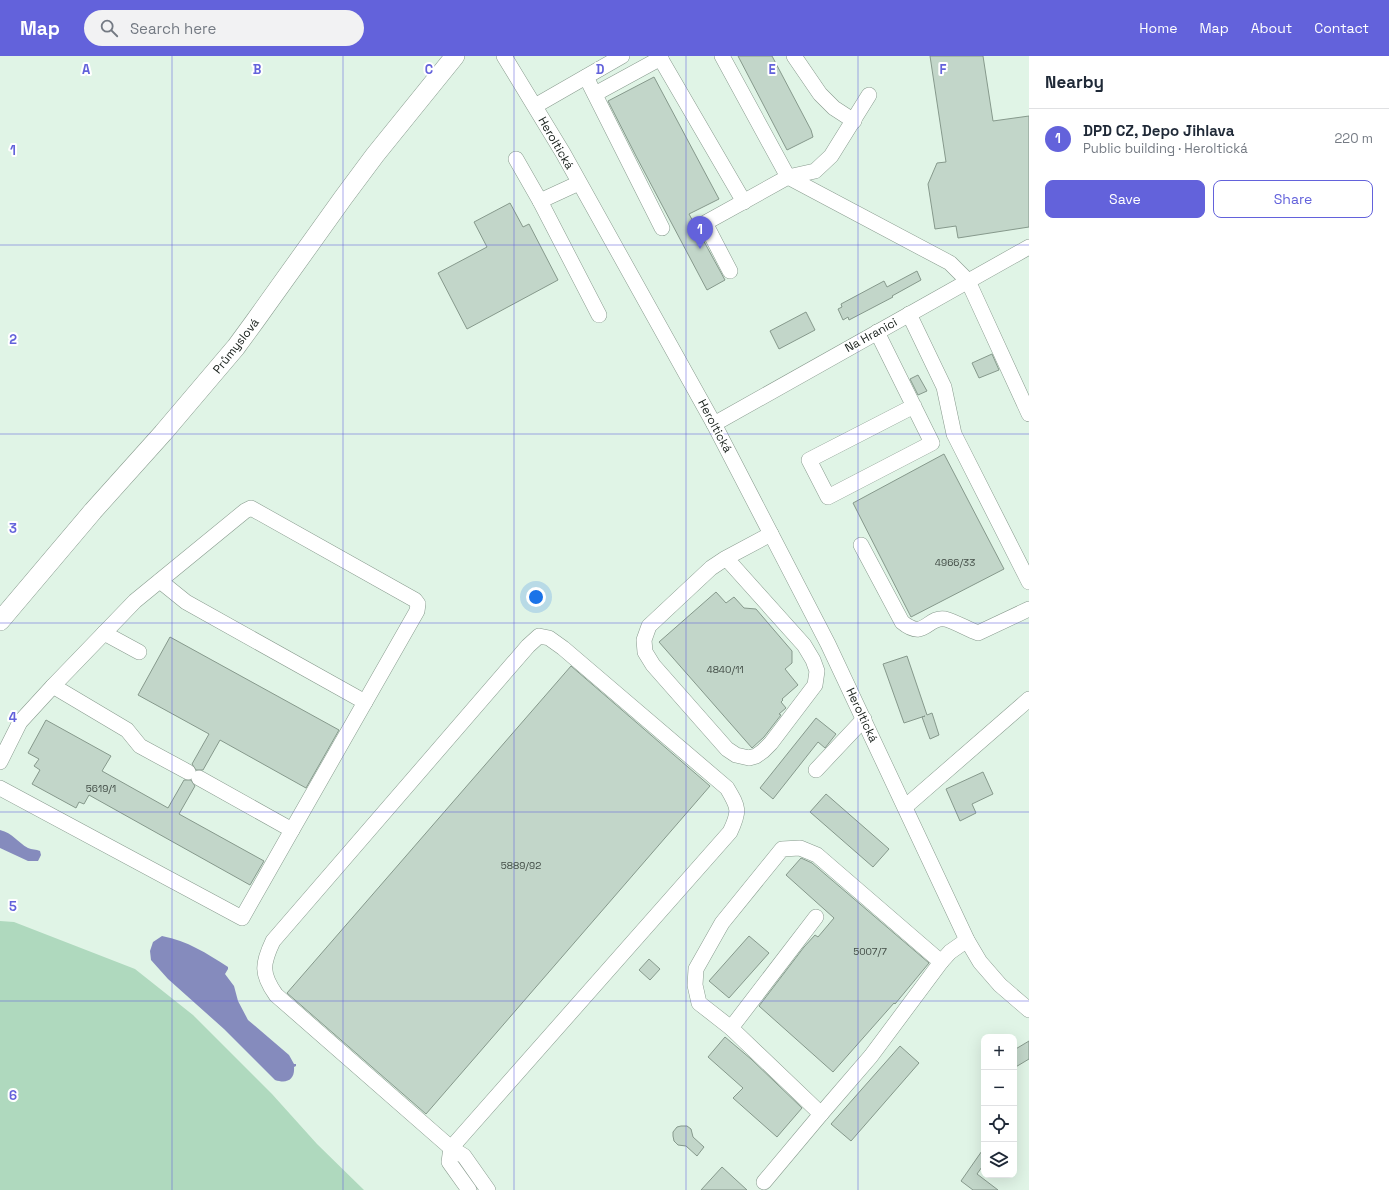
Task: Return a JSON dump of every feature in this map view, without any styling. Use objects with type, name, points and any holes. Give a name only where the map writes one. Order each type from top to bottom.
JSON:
[{"type":"main road","name":"Průmyslová","points":[[0,621],[92,511],[163,433],[236,347],[375,155],[454,56]]},
{"type":"street","name":"Heroltická","points":[[504,56],[563,153],[714,424],[828,644],[967,940],[980,962],[1000,985],[1029,1010]]},
{"type":"street","points":[[535,106],[622,56]]},
{"type":"street","points":[[722,56],[788,177],[950,263],[968,281],[1029,414]]},
{"type":"street","points":[[794,56],[820,94],[834,108],[854,121]]},
{"type":"street","points":[[594,94],[660,57],[744,202]]},
{"type":"street","points":[[586,77],[662,228]]},
{"type":"street","points":[[730,271],[705,223],[788,177],[815,171],[831,156],[869,95]]},
{"type":"street","points":[[516,159],[540,201],[599,314]]},
{"type":"street","points":[[540,201],[579,184]]},
{"type":"street","name":"Na Hranici","points":[[714,424],[1029,248]]},
{"type":"street","points":[[909,314],[944,387],[954,434],[1029,582]]},
{"type":"street","points":[[877,332],[914,406],[932,443],[828,497],[809,460],[914,406]]},
{"type":"street","points":[[0,762],[20,722],[135,601],[245,511],[251,508],[415,600],[418,604],[416,611],[365,702],[242,918],[0,788]]},
{"type":"street","points":[[726,558],[804,645],[813,660],[817,671],[815,685],[771,743],[756,756],[750,758],[736,755],[727,750],[652,665],[645,652],[644,640],[650,626],[711,568],[726,558],[771,534]]},
{"type":"street","points":[[861,545],[902,622],[911,629],[920,629],[937,620],[945,619],[978,633],[1029,610]]},
{"type":"street","points":[[160,581],[186,602],[365,702]]},
{"type":"street","points":[[104,633],[139,652]]},
{"type":"street","points":[[469,1190],[449,1162],[451,1148],[730,832],[737,817],[736,802],[727,788],[563,648],[549,638],[539,636],[528,646],[273,941],[265,956],[265,973],[268,985],[276,995],[451,1148],[464,1156],[488,1190]]},
{"type":"street","points":[[53,686],[127,730],[140,746],[292,830]]},
{"type":"street","points":[[905,807],[1029,699]]},
{"type":"street","points":[[816,770],[864,719]]},
{"type":"street","points":[[820,1114],[730,1028],[699,1003],[694,985],[696,969],[722,923],[782,849],[800,848],[817,855],[941,962]]},
{"type":"street","points":[[730,1028],[816,917]]},
{"type":"street","points":[[764,1182],[888,1034],[941,962],[950,952],[967,940]]},
{"type":"green space","points":[[0,921],[14,922],[135,969],[193,1015],[272,1094],[317,1144],[364,1190],[0,1190]]},
{"type":"water","points":[[0,830],[12,835],[24,846],[40,851],[41,855],[38,861],[28,861],[0,848]]},
{"type":"water","points":[[162,936],[189,944],[228,967],[225,974],[234,986],[238,1001],[248,1020],[289,1055],[294,1064],[296,1064],[292,1078],[287,1081],[275,1080],[224,1029],[168,979],[151,960],[150,951],[153,942]]},
{"type":"building","points":[[738,56],[772,56],[811,130],[813,137],[787,150]]},
{"type":"building","points":[[930,56],[983,56],[993,121],[1029,116],[1029,227],[958,238],[956,226],[935,229],[928,184],[937,163],[946,162]]},
{"type":"building","points":[[654,77],[719,199],[689,214],[725,280],[707,290],[608,101]]},
{"type":"building","points":[[510,203],[523,227],[529,224],[558,280],[467,329],[438,273],[487,247],[474,222]]},
{"type":"building","points":[[917,271],[921,280],[892,296],[893,297],[849,320],[848,317],[843,320],[838,309],[842,307],[841,304],[884,281],[887,287]]},
{"type":"building","points":[[806,312],[815,330],[779,349],[770,331]]},
{"type":"building","points":[[992,354],[999,370],[979,378],[972,363]]},
{"type":"building","points":[[918,375],[927,391],[918,395],[910,379]]},
{"type":"building","points":[[944,454],[1004,569],[911,617],[853,503]]},
{"type":"building","points":[[716,592],[726,603],[734,597],[744,608],[756,609],[792,651],[792,663],[785,669],[798,685],[782,699],[783,700],[781,702],[786,708],[779,714],[781,715],[764,737],[752,748],[659,642]]},
{"type":"building","points":[[170,637],[339,730],[306,788],[220,740],[203,770],[196,770],[192,764],[209,734],[138,695]]},
{"type":"building","points":[[907,656],[927,715],[932,713],[939,735],[930,739],[922,717],[904,723],[883,664]]},
{"type":"building","points":[[571,666],[710,786],[426,1114],[287,993]]},
{"type":"building","points":[[816,718],[836,734],[825,748],[818,742],[773,799],[760,788]]},
{"type":"building","points":[[46,720],[111,756],[102,771],[168,808],[184,780],[191,780],[195,786],[179,814],[264,861],[250,885],[89,795],[84,804],[79,802],[76,808],[32,784],[40,770],[34,766],[39,759],[28,753]]},
{"type":"building","points":[[983,772],[993,794],[972,804],[976,813],[960,821],[946,789]]},
{"type":"building","points":[[826,794],[889,849],[873,867],[810,812]]},
{"type":"building","points":[[801,858],[812,863],[929,963],[895,1004],[894,1003],[833,1072],[759,1006],[804,947],[815,935],[818,937],[834,918],[786,875]]},
{"type":"building","points":[[749,936],[769,953],[729,998],[709,981]]},
{"type":"building","points":[[649,959],[660,969],[650,980],[639,970]]},
{"type":"building","points":[[725,1037],[751,1059],[802,1108],[777,1137],[733,1098],[743,1088],[708,1057]]},
{"type":"building","points":[[1029,1041],[1029,1059],[1017,1066],[1017,1048]]},
{"type":"building","points":[[900,1046],[919,1063],[851,1141],[831,1124]]},
{"type":"building","points":[[687,1126],[691,1129],[693,1137],[704,1147],[697,1156],[686,1146],[678,1145],[674,1141],[673,1132],[677,1127]]},
{"type":"building","points":[[981,1152],[981,1168],[977,1174],[998,1190],[973,1190],[961,1181]]},
{"type":"building","points":[[722,1167],[747,1190],[701,1190]]},
{"type":"place","name":"DPD CZ, Depo Jihlava","points":[[700,249]]}]
